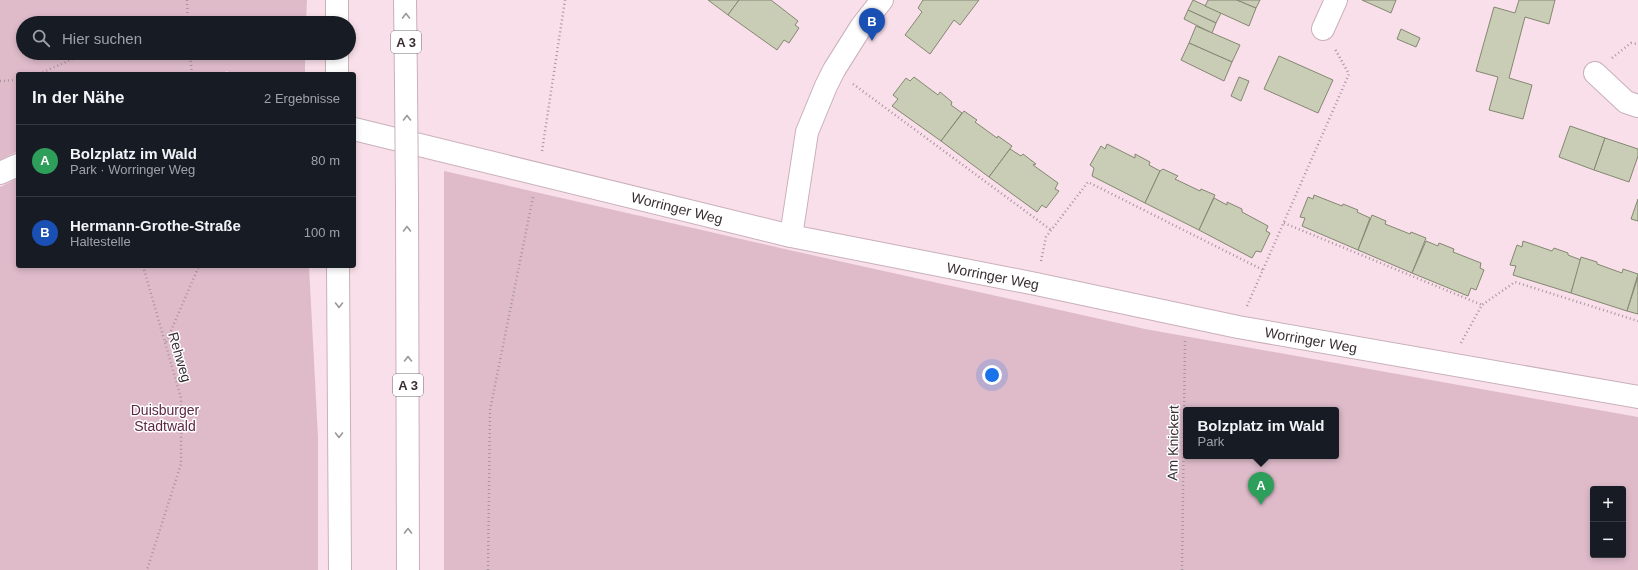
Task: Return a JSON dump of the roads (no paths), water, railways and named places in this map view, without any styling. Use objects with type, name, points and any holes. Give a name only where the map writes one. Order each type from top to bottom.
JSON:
[{"type":"main road","points":[[337,0],[337,16]]},
{"type":"main road","name":"A 3","points":[[405,0],[408,570]]},
{"type":"main road","points":[[791,236],[807,132],[834,70],[861,28],[882,0]]},
{"type":"main road","points":[[1323,29],[1336,0]]},
{"type":"main road","points":[[1595,73],[1626,102],[1638,106]]},
{"type":"main road","name":"Worringer Weg","points":[[356,129],[791,236],[1036,284],[1238,327],[1638,397]]},
{"type":"main road","points":[[0,173],[16,166]]},
{"type":"main road","points":[[338,268],[340,570]]},
{"type":"place","name":"Hermann-Grothe-Straße","points":[[872,41]]},
{"type":"place","name":"Bolzplatz im Wald","points":[[1261,505]]},
{"type":"park label","name":"Duisburger Stadtwald","points":[[165,418]]}]
